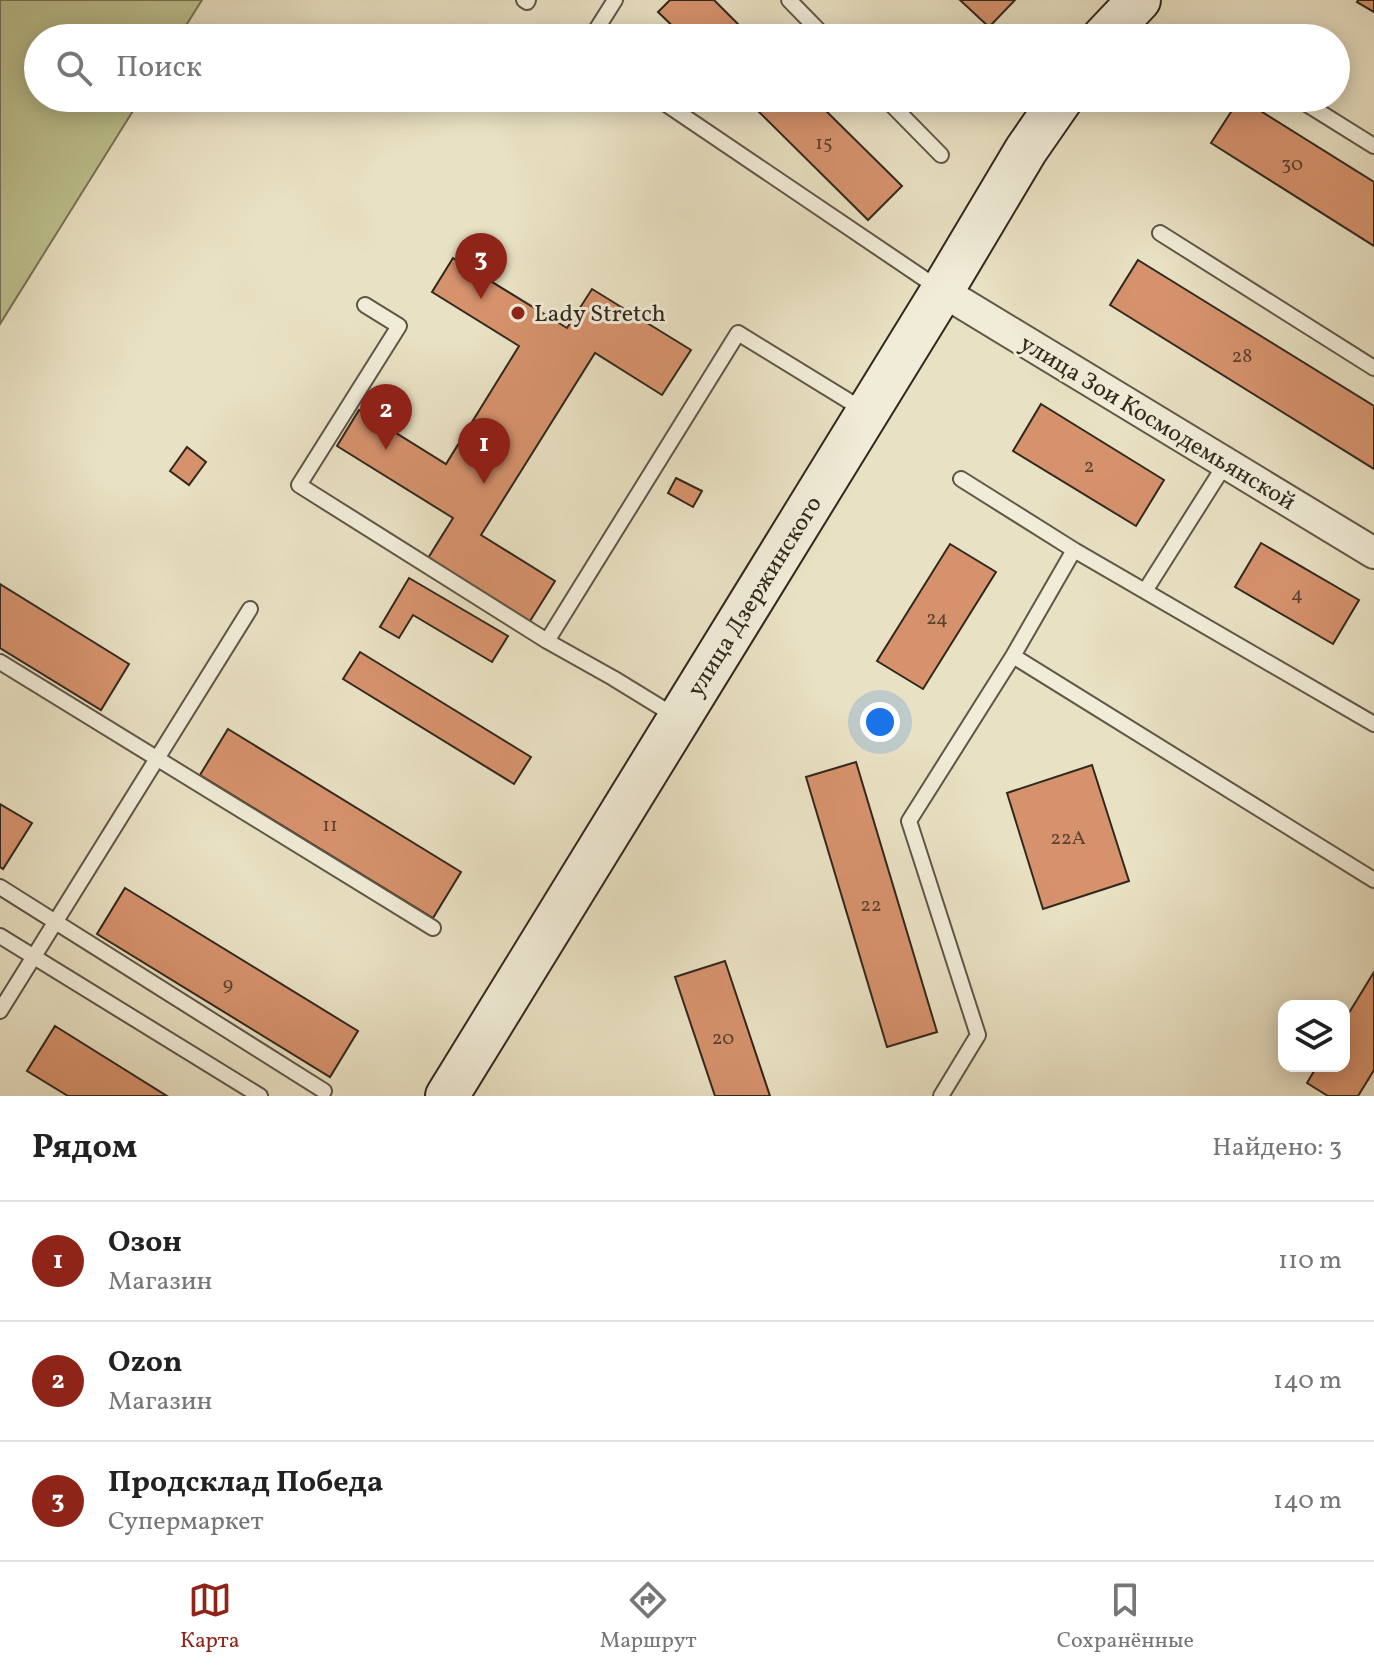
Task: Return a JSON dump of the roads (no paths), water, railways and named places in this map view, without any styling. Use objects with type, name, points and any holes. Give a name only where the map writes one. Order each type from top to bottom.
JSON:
[{"type":"main road","points":[[1116,24],[1139,0]]},
{"type":"main road","name":"улица Дзержинского","points":[[447,1096],[1026,150],[1052,112]]},
{"type":"street","name":"улица Зои Космодемьянской","points":[[942,291],[1374,553]]},
{"type":"lane","points":[[600,24],[615,0]]},
{"type":"lane","points":[[789,0],[812,24]]},
{"type":"lane","points":[[678,112],[942,291]]},
{"type":"lane","points":[[899,112],[941,155]]},
{"type":"lane","points":[[1319,112],[1374,146]]},
{"type":"lane","points":[[1160,233],[1374,368]]},
{"type":"lane","points":[[365,305],[399,326],[299,485],[547,641],[679,719]]},
{"type":"lane","points":[[547,641],[738,333],[867,412]]},
{"type":"lane","points":[[1145,591],[1226,463]]},
{"type":"lane","points":[[961,479],[1074,550],[1374,724]]},
{"type":"lane","points":[[941,1096],[978,1035],[909,821],[1013,656],[1074,550]]},
{"type":"lane","points":[[0,1011],[250,609]]},
{"type":"lane","points":[[1013,656],[1374,880]]},
{"type":"lane","points":[[0,662],[433,928]]},
{"type":"lane","points":[[0,887],[324,1091]]},
{"type":"lane","points":[[0,936],[260,1096]]},
{"type":"place","name":"Продсклад Победа","points":[[481,299]]},
{"type":"place","name":"Lady Stretch","points":[[518,313]]},
{"type":"place","name":"Ozon","points":[[386,450]]},
{"type":"place","name":"Озон","points":[[484,484]]}]
